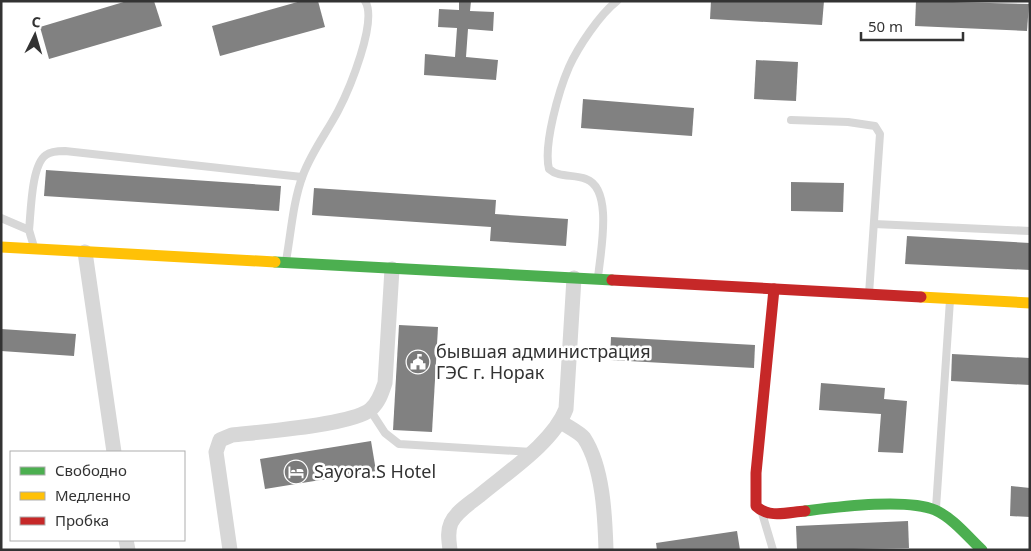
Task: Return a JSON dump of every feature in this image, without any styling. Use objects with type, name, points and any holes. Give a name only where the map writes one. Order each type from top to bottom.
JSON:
[{"type":"main road","points":[[1,248],[286,261],[392,269],[1030,303]]},
{"type":"main road","points":[[774,289],[755,494],[756,506],[762,512],[773,514],[923,506],[936,510],[982,550]]},
{"type":"street","points":[[85,252],[114,451]]},
{"type":"street","points":[[230,550],[216,452],[220,440],[232,435],[335,422],[370,410],[381,395],[385,382],[392,269]]},
{"type":"street","points":[[450,550],[448,532],[452,521],[462,510],[532,452],[561,422],[566,409],[574,278]]},
{"type":"street","points":[[561,422],[583,437],[592,454],[605,517],[606,550]]},
{"type":"lane","points":[[286,261],[302,177],[310,157],[339,109],[360,56],[369,17],[365,1]]},
{"type":"lane","points":[[598,280],[603,216],[601,195],[596,184],[586,179],[554,173],[549,169],[547,143],[569,66],[607,9],[617,1]]},
{"type":"lane","points":[[791,120],[848,122],[875,126],[880,134],[869,294]]},
{"type":"lane","points":[[35,249],[29,230],[35,178],[39,161],[47,153],[65,150],[302,177]]},
{"type":"lane","points":[[1,218],[29,230]]},
{"type":"lane","points":[[874,224],[1030,232]]},
{"type":"lane","points":[[936,510],[950,299]]},
{"type":"lane","points":[[370,410],[386,433],[399,444],[532,452]]},
{"type":"lane","points":[[762,512],[773,550]]},
{"type":"building","points":[[127,1],[154,1],[162,26],[49,59],[40,27]]},
{"type":"building","points":[[301,1],[318,1],[325,27],[220,56],[212,26]]},
{"type":"building","points":[[459,1],[471,1],[470,11],[494,12],[493,31],[468,29],[466,57],[498,60],[496,80],[424,75],[425,54],[455,57],[457,28],[438,27],[439,9],[459,10]]},
{"type":"building","points":[[711,1],[824,1],[822,25],[710,19]]},
{"type":"building","points":[[916,1],[1029,4],[1027,31],[915,26]]},
{"type":"building","points":[[756,60],[798,62],[796,101],[754,99]]},
{"type":"building","points":[[583,99],[694,108],[692,136],[581,128]]},
{"type":"building","points":[[46,170],[281,186],[279,211],[44,196]]},
{"type":"building","points":[[791,182],[844,183],[843,212],[791,211]]},
{"type":"building","points":[[314,188],[496,200],[495,214],[568,219],[566,246],[490,241],[491,227],[312,215]]},
{"type":"building","points":[[907,236],[1030,243],[1030,270],[905,264]]},
{"type":"building","points":[[399,325],[438,327],[432,432],[393,430]]},
{"type":"building","points":[[1,329],[76,334],[74,356],[1,351]]},
{"type":"building","points":[[611,337],[755,345],[754,368],[610,360]]},
{"type":"building","points":[[952,354],[1030,358],[1030,385],[951,381]]},
{"type":"building","points":[[821,383],[885,388],[884,399],[907,401],[903,453],[878,452],[881,414],[819,410]]},
{"type":"building","points":[[371,441],[376,471],[265,489],[260,459]]},
{"type":"building","points":[[1011,486],[1030,488],[1030,517],[1010,516]]},
{"type":"building","points":[[908,521],[909,548],[797,550],[796,526]]},
{"type":"building","points":[[737,531],[740,550],[657,550],[656,543]]},
{"type":"traffic: fast","points":[[275,262],[612,280]]},
{"type":"traffic: fast","points":[[805,511],[871,504],[922,506],[942,513],[982,550]]},
{"type":"traffic: slow","points":[[1,247],[275,262]]},
{"type":"traffic: slow","points":[[921,297],[1030,303]]},
{"type":"traffic: jam","points":[[612,280],[921,297]]},
{"type":"traffic: jam","points":[[774,289],[756,473],[756,506],[773,514],[805,511]]},
{"type":"place","name":"бывшая администрация ГЭС г. Норак","points":[[418,362]]},
{"type":"place","name":"Sayora.S Hotel","points":[[296,472]]}]
